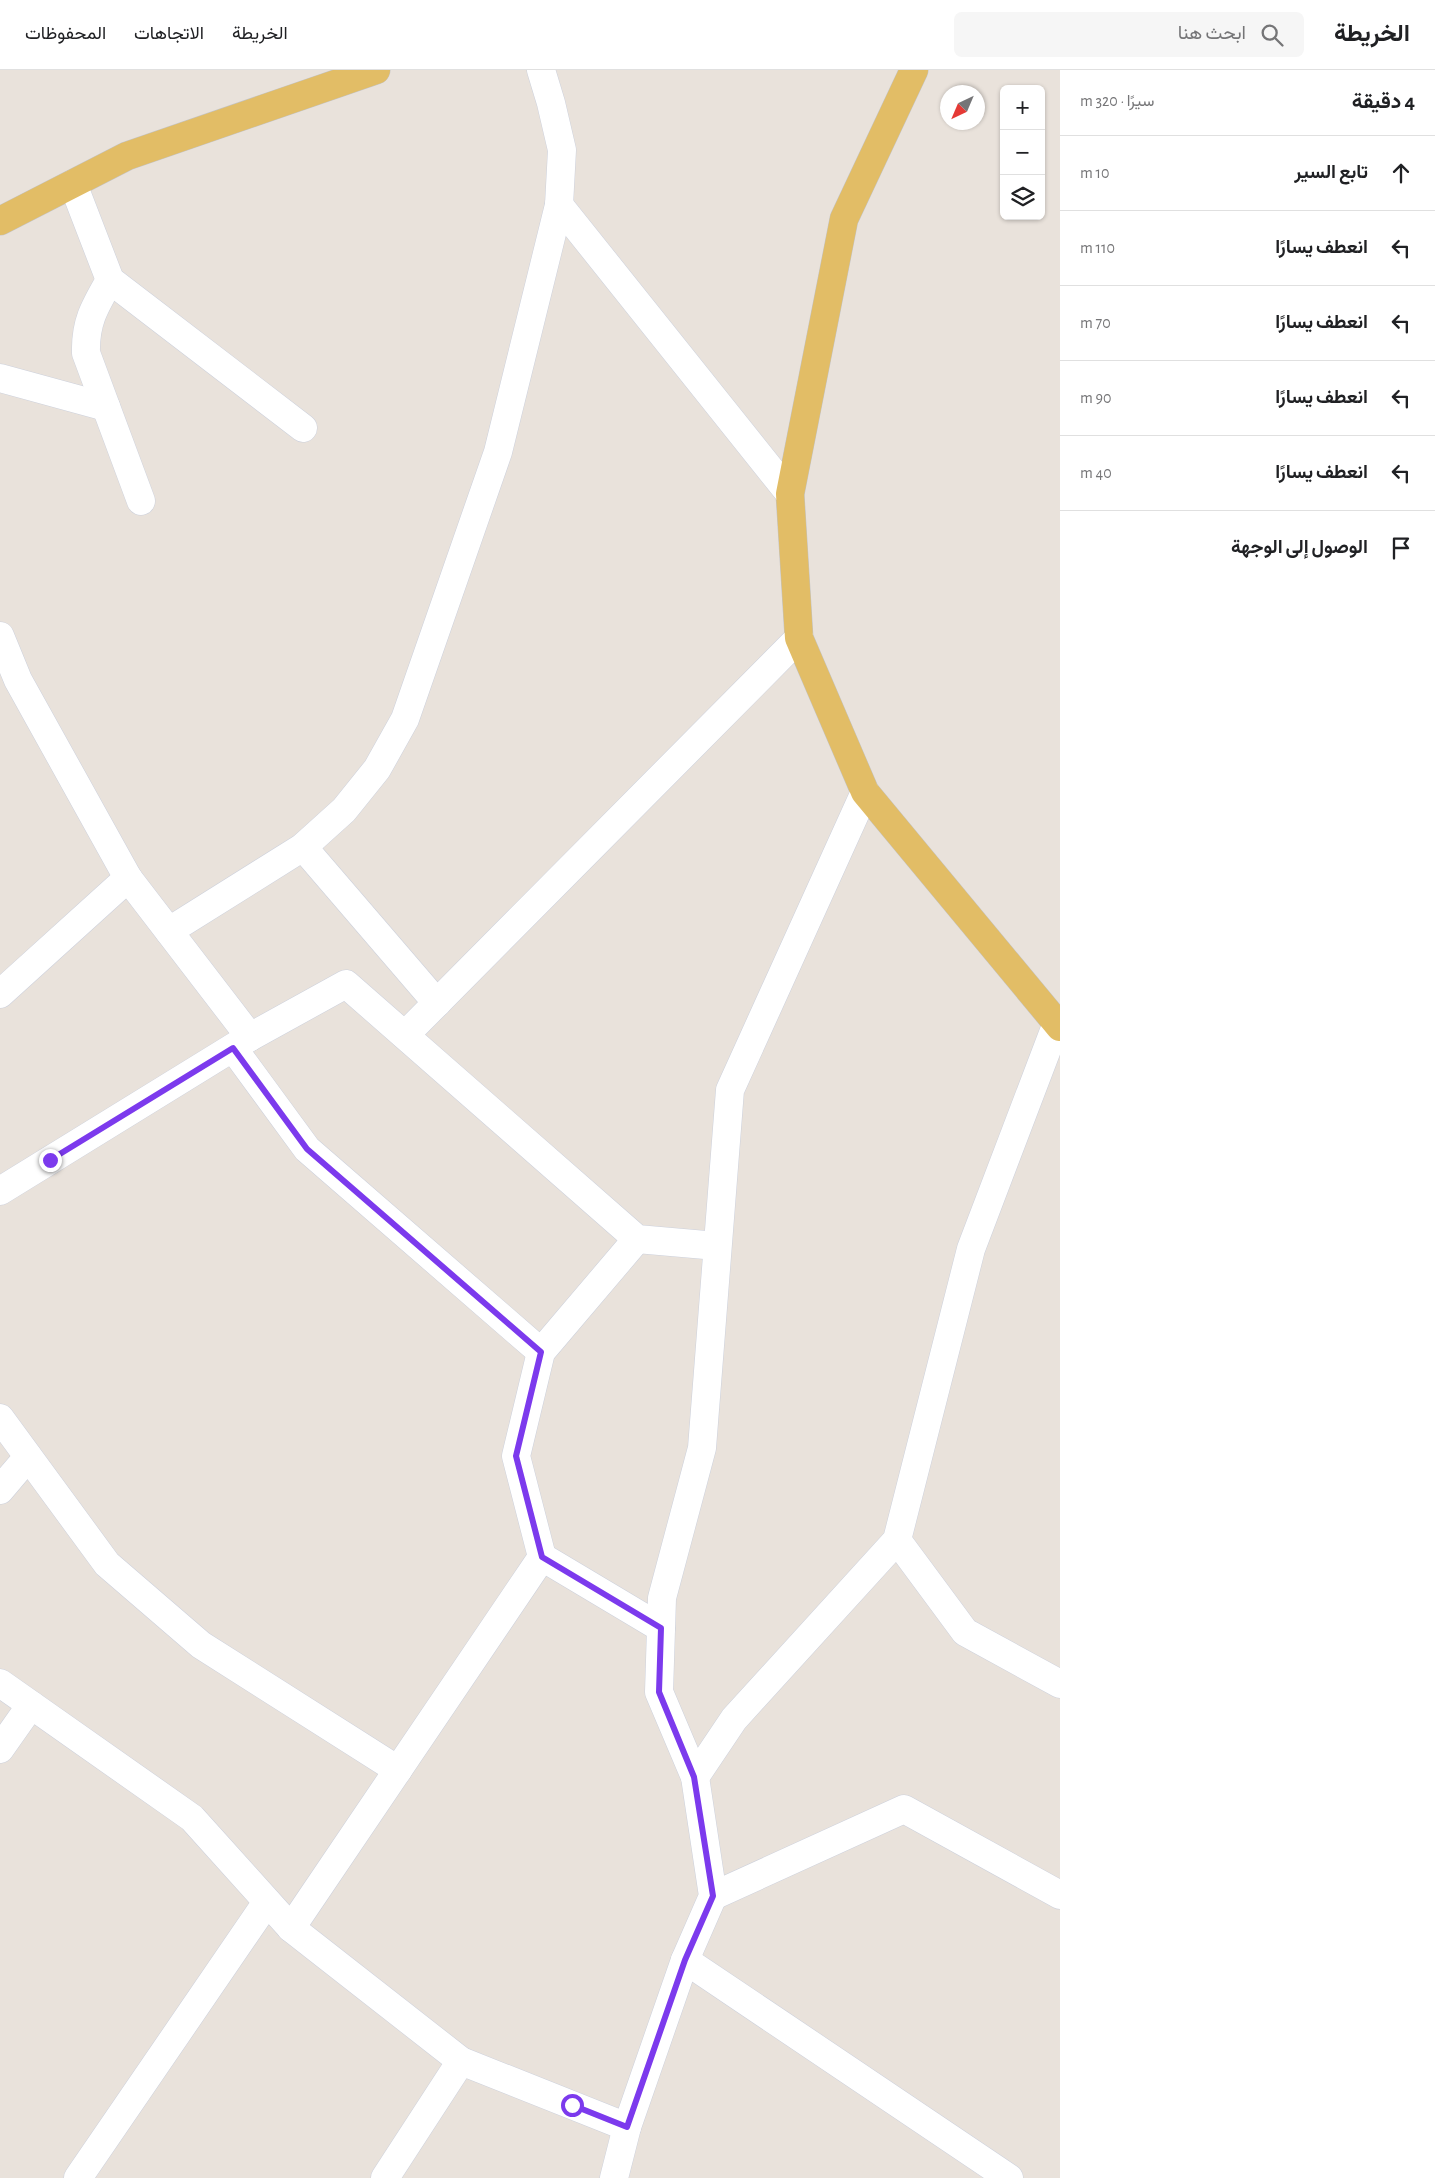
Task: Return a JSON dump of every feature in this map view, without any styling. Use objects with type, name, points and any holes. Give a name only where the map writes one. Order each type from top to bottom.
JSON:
[{"type":"main road","points":[[0,221],[127,156],[376,70]]},
{"type":"main road","points":[[914,70],[844,220],[790,494],[799,638],[865,792],[1058,1025]]},
{"type":"street","points":[[169,931],[304,847],[344,810],[377,769],[405,719],[498,452],[559,205],[562,150],[552,103],[541,70]]},
{"type":"street","points":[[73,184],[110,280],[303,428]]},
{"type":"street","points":[[559,205],[790,494]]},
{"type":"street","points":[[110,280],[90,315],[86,334],[86,353],[141,502]]},
{"type":"street","points":[[0,378],[106,407]]},
{"type":"street","points":[[0,636],[18,680],[128,878],[169,931],[242,1042],[307,1149],[541,1352]]},
{"type":"street","points":[[405,1035],[799,638]]},
{"type":"street","points":[[614,2178],[627,2127],[685,1960],[713,1896],[694,1777],[659,1692],[662,1598],[702,1448],[730,1090],[865,792]]},
{"type":"street","points":[[304,847],[437,1003]]},
{"type":"street","points":[[0,994],[128,878]]},
{"type":"street","points":[[0,1191],[242,1042],[346,984],[637,1239],[718,1246]]},
{"type":"street","points":[[694,1777],[734,1719],[897,1540],[971,1249],[1058,1025]]},
{"type":"street","points":[[637,1239],[541,1352],[516,1456],[542,1557],[661,1628]]},
{"type":"street","points":[[0,1418],[107,1564],[201,1646],[398,1770]]},
{"type":"street","points":[[0,1490],[28,1457]]},
{"type":"street","points":[[897,1540],[965,1632],[1060,1684]]},
{"type":"street","points":[[291,1928],[542,1557]]},
{"type":"street","points":[[0,1683],[192,1818],[291,1928],[460,2061],[627,2127]]},
{"type":"street","points":[[0,1749],[31,1705]]},
{"type":"street","points":[[713,1896],[904,1809],[1060,1895]]},
{"type":"street","points":[[78,2178],[268,1902]]},
{"type":"street","points":[[685,1960],[1009,2178]]},
{"type":"street","points":[[385,2178],[460,2061]]},
{"type":"route","points":[[50,1160],[233,1048],[307,1149],[541,1352],[516,1456],[542,1557],[661,1628],[659,1692],[694,1777],[713,1896],[685,1960],[627,2127],[572,2105]]}]
